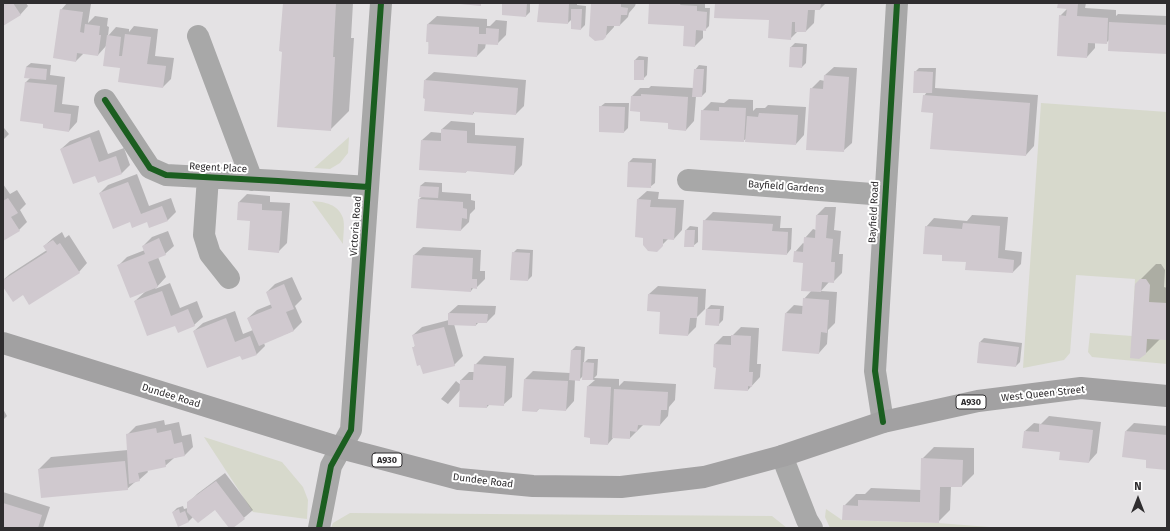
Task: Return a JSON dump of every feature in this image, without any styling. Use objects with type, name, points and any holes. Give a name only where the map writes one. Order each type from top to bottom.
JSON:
[{"type":"main road","name":"Dundee Road","points":[[3,343],[341,448],[459,479],[533,486],[621,487],[704,477],[782,456]]},
{"type":"main road","name":"West Queen Street","points":[[782,456],[883,422],[978,401],[1081,388],[1167,396]]},
{"type":"street","name":"Victoria Road","points":[[319,528],[330,466],[351,430],[380,3]]},
{"type":"street","name":"Bayfield Road","points":[[883,422],[875,371],[897,3]]},
{"type":"street","name":"Regent Place","points":[[198,36],[252,180]]},
{"type":"street","name":"Regent Place","points":[[104,100],[150,168],[166,175],[368,188]]},
{"type":"street","name":"Regent Place","points":[[208,177],[204,235],[210,254],[229,278]]},
{"type":"street","name":"Bayfield Gardens","points":[[688,180],[885,195]]},
{"type":"street","points":[[782,456],[810,524]]},
{"type":"shaded area","points":[[1041,103],[1167,112],[1167,364],[1092,357],[1088,352],[1090,333],[1132,336],[1135,279],[1076,275],[1070,353],[1064,360],[1023,368]]},
{"type":"shaded area","points":[[349,137],[348,153],[340,163],[330,169],[314,168]]},
{"type":"shaded area","points":[[312,201],[330,205],[341,213],[344,224],[343,244]]},
{"type":"shaded area","points":[[204,437],[282,462],[303,487],[308,500],[307,519],[253,512]]},
{"type":"shaded area","points":[[826,509],[842,520],[938,523],[1002,528],[830,528],[825,517]]},
{"type":"shaded area","points":[[350,513],[772,516],[787,528],[331,528],[333,523]]},
{"type":"building","points":[[3,3],[13,3],[21,15],[3,26]]},
{"type":"building","points":[[283,3],[336,3],[331,131],[277,127],[282,52],[279,51]]},
{"type":"building","points":[[481,3],[481,6],[460,4]]},
{"type":"building","points":[[502,3],[527,3],[526,17],[502,15]]},
{"type":"building","points":[[539,3],[569,3],[568,24],[537,22]]},
{"type":"building","points":[[591,3],[621,3],[621,7],[628,8],[627,15],[621,15],[620,26],[607,26],[606,37],[603,40],[595,41],[589,36]]},
{"type":"building","points":[[649,3],[681,3],[680,5],[697,6],[697,11],[707,12],[706,31],[696,30],[695,47],[683,46],[684,26],[648,24]]},
{"type":"building","points":[[715,3],[821,3],[820,10],[808,10],[806,32],[795,32],[795,22],[792,22],[791,40],[768,38],[769,20],[714,18]]},
{"type":"building","points":[[1058,3],[1078,3],[1077,16],[1108,18],[1107,44],[1088,43],[1087,58],[1057,56],[1059,15],[1066,16],[1067,9],[1057,8]]},
{"type":"building","points":[[60,9],[83,12],[80,32],[84,33],[85,24],[100,26],[99,35],[101,35],[98,56],[77,53],[76,62],[53,58]]},
{"type":"building","points":[[571,9],[582,9],[581,30],[571,29]]},
{"type":"building","points":[[1109,22],[1167,25],[1167,54],[1108,51]]},
{"type":"building","points":[[427,24],[479,27],[479,34],[486,34],[486,28],[499,29],[498,45],[478,44],[477,57],[428,54],[429,42],[426,42]]},
{"type":"building","points":[[125,34],[151,37],[147,64],[166,66],[163,88],[118,82],[120,68],[103,66],[107,35],[121,37],[119,56],[122,56]]},
{"type":"building","points":[[790,47],[803,47],[802,68],[789,67]]},
{"type":"building","points":[[634,60],[644,60],[644,80],[634,80]]},
{"type":"building","points":[[26,67],[47,69],[46,80],[24,78]]},
{"type":"building","points":[[694,69],[704,69],[702,97],[692,97]]},
{"type":"building","points":[[914,71],[933,72],[932,93],[913,93]]},
{"type":"building","points":[[824,75],[849,77],[844,152],[806,150],[810,88],[823,89]]},
{"type":"building","points":[[424,80],[518,88],[516,115],[473,112],[473,115],[424,111]]},
{"type":"building","points":[[25,82],[57,85],[54,112],[71,114],[69,132],[43,128],[43,124],[20,121]]},
{"type":"building","points":[[641,94],[688,97],[686,131],[668,129],[668,123],[640,121],[640,112],[630,111],[631,96],[641,96]]},
{"type":"building","points":[[923,95],[1030,103],[1026,156],[930,149],[933,113],[921,112]]},
{"type":"building","points":[[599,106],[625,107],[624,133],[599,132]]},
{"type":"building","points":[[719,107],[746,108],[744,142],[700,140],[701,110],[719,111]]},
{"type":"building","points":[[759,113],[798,115],[796,145],[745,142],[747,116],[758,117]]},
{"type":"building","points":[[441,129],[467,131],[467,143],[516,146],[514,175],[466,171],[466,173],[419,170],[421,140],[441,141]]},
{"type":"building","points":[[90,137],[99,162],[116,156],[122,174],[98,183],[95,176],[73,184],[60,149]]},
{"type":"building","points":[[628,162],[652,163],[651,188],[627,187]]},
{"type":"building","points":[[128,182],[141,214],[162,206],[168,221],[149,228],[147,222],[132,228],[130,222],[113,229],[99,193]]},
{"type":"building","points":[[420,186],[439,187],[438,198],[419,197]]},
{"type":"building","points":[[8,198],[18,213],[11,217],[20,231],[3,241],[3,201]]},
{"type":"building","points":[[418,199],[463,202],[463,208],[467,209],[467,219],[462,218],[461,231],[416,228]]},
{"type":"building","points":[[637,199],[651,200],[650,207],[676,208],[674,240],[663,239],[663,246],[657,252],[648,251],[643,245],[643,238],[635,237]]},
{"type":"building","points":[[238,202],[262,204],[262,210],[282,211],[279,253],[248,250],[250,221],[237,220]]},
{"type":"building","points":[[816,215],[828,215],[826,238],[833,239],[831,262],[835,262],[834,283],[822,282],[821,292],[801,291],[803,263],[793,262],[794,251],[803,252],[804,237],[815,238]]},
{"type":"building","points":[[703,220],[773,224],[772,231],[788,232],[787,255],[702,250]]},
{"type":"building","points":[[963,223],[1000,226],[998,258],[1014,260],[1013,273],[965,270],[966,262],[942,261],[942,255],[923,254],[925,226],[962,229]]},
{"type":"building","points":[[685,230],[695,230],[694,247],[684,247]]},
{"type":"building","points":[[159,238],[166,255],[148,262],[158,287],[130,298],[117,265],[145,254],[142,246]]},
{"type":"building","points":[[53,240],[57,245],[60,243],[80,273],[29,305],[23,295],[13,302],[3,287],[3,280],[47,252],[43,246]]},
{"type":"building","points":[[512,252],[530,253],[528,281],[510,280]]},
{"type":"building","points":[[413,255],[473,258],[472,279],[477,279],[477,289],[471,288],[471,292],[411,288]]},
{"type":"building","points":[[1140,279],[1146,279],[1150,285],[1149,302],[1167,303],[1167,340],[1147,339],[1146,354],[1139,359],[1130,358],[1135,284]]},
{"type":"building","points":[[284,284],[294,309],[286,312],[294,331],[259,346],[247,318],[272,308],[266,292]]},
{"type":"building","points":[[162,291],[171,316],[188,309],[195,326],[178,333],[175,326],[147,336],[134,301]]},
{"type":"building","points":[[648,294],[698,297],[697,318],[690,318],[688,336],[659,334],[660,312],[647,311]]},
{"type":"building","points":[[803,298],[829,300],[827,333],[821,332],[819,354],[782,351],[785,313],[802,314]]},
{"type":"building","points":[[706,309],[720,309],[719,326],[705,325]]},
{"type":"building","points":[[448,313],[488,314],[487,323],[476,323],[476,326],[448,325]]},
{"type":"building","points":[[226,318],[235,342],[250,336],[257,355],[242,360],[240,356],[207,368],[193,331]]},
{"type":"building","points":[[444,327],[455,366],[423,374],[420,365],[417,366],[412,347],[415,347],[412,335]]},
{"type":"building","points":[[731,335],[751,336],[749,372],[753,372],[752,387],[748,386],[748,391],[714,389],[716,368],[713,367],[714,344],[731,345]]},
{"type":"building","points":[[979,342],[1019,347],[1016,367],[977,363]]},
{"type":"building","points":[[571,350],[581,350],[580,381],[569,380]]},
{"type":"building","points":[[583,362],[594,363],[593,380],[582,380]]},
{"type":"building","points":[[474,364],[506,366],[504,406],[487,405],[487,408],[459,407],[460,380],[473,380]]},
{"type":"building","points":[[524,379],[568,381],[566,411],[538,409],[537,412],[522,411]]},
{"type":"building","points":[[587,386],[611,387],[608,445],[590,444],[590,438],[584,437]]},
{"type":"building","points":[[614,389],[668,392],[667,410],[661,410],[660,426],[638,425],[637,432],[630,431],[630,439],[612,438]]},
{"type":"building","points":[[1039,424],[1093,430],[1089,463],[1059,460],[1060,452],[1022,448],[1024,431],[1039,432]]},
{"type":"building","points":[[156,428],[157,433],[171,430],[174,444],[182,442],[185,456],[165,460],[166,467],[138,473],[140,481],[129,484],[126,434]]},
{"type":"building","points":[[1125,431],[1167,435],[1167,470],[1146,468],[1146,460],[1122,457]]},
{"type":"building","points":[[921,458],[963,460],[962,487],[940,487],[939,523],[842,520],[843,505],[858,506],[858,500],[920,502]]},
{"type":"building","points":[[125,461],[128,490],[41,498],[38,469]]},
{"type":"building","points":[[216,481],[245,519],[233,528],[229,528],[215,510],[198,523],[187,512],[187,502]]},
{"type":"building","points":[[3,503],[42,515],[38,528],[3,528]]},
{"type":"building","points":[[179,509],[180,513],[185,511],[189,522],[178,527],[172,512]]},
{"type":"cycle path","points":[[319,528],[331,466],[351,430],[381,3]]},
{"type":"cycle path","points":[[883,422],[875,371],[897,3]]},
{"type":"cycle path","points":[[105,100],[150,168],[166,175],[368,187]]}]
